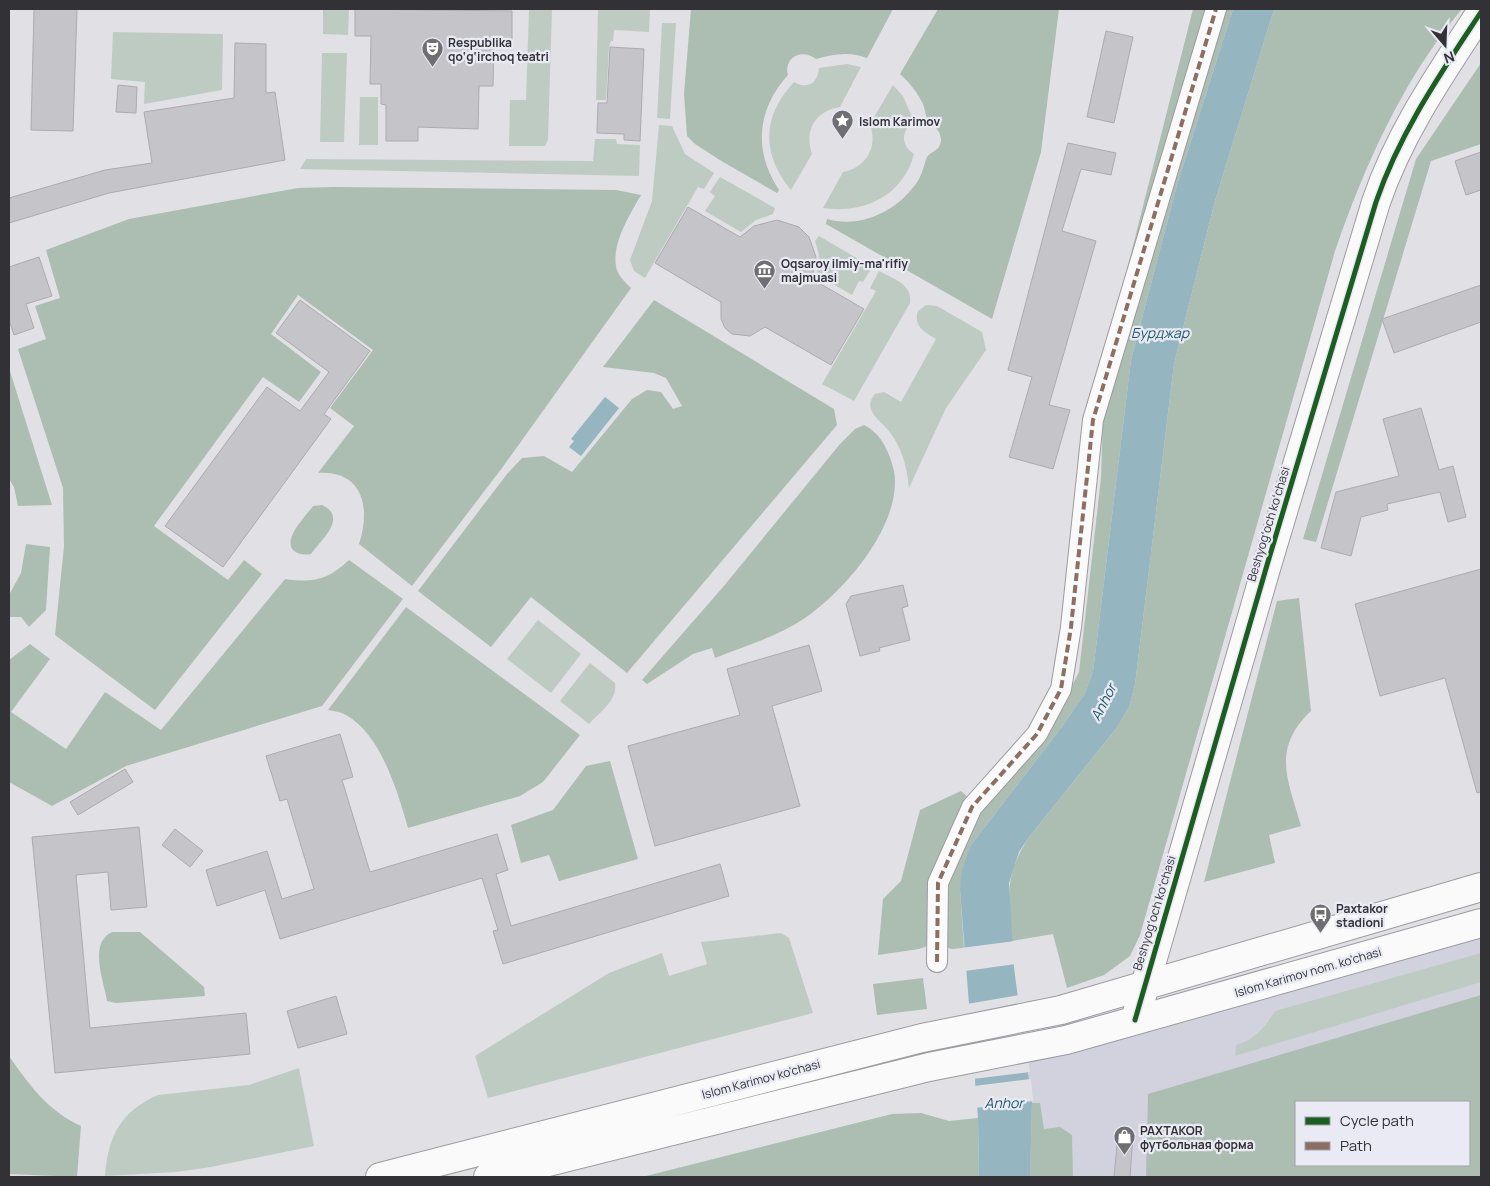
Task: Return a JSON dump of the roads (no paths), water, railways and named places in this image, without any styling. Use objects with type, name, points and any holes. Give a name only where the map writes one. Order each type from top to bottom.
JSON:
[{"type":"main road","name":"Beshyogʻoch koʻchasi","points":[[1150,984],[1266,565],[1381,185],[1393,156],[1413,119],[1481,12]]},
{"type":"main road","name":"Beshyogʻoch koʻchasi","points":[[1135,1020],[1150,984],[1172,916],[1208,798],[1269,578],[1385,206],[1417,135],[1481,38]]},
{"type":"main road","points":[[1150,984],[1481,887]]},
{"type":"main road","name":"Islom Karimov nom. ko'chasi","points":[[1135,1020],[1481,923]]},
{"type":"main road","name":"Islom Karimov ko'chasi","points":[[380,1177],[922,1038],[1061,1010],[1150,984]]},
{"type":"main road","points":[[488,1177],[929,1067],[1066,1040],[1135,1020]]},
{"type":"street","points":[[937,962],[938,883],[972,807],[1037,734],[1062,689],[1071,627],[1093,420],[1216,9]]},
{"type":"water","name":"Anhor","points":[[1233,9],[1274,9],[1215,201],[1174,364],[1135,685],[1129,707],[1118,726],[1019,852],[1009,883],[1014,968],[1032,1103],[1030,1177],[979,1177],[978,1118],[960,890],[962,870],[971,845],[1061,728],[1084,695],[1093,672],[1131,360],[1177,185]]},
{"type":"water","points":[[605,397],[619,408],[581,456],[569,447],[574,441],[571,439]]},
{"type":"place","name":"Respublika qo‘g‘irchoq teatri","points":[[432,68]]},
{"type":"place","name":"Islom Karimov","points":[[843,140]]},
{"type":"place","name":"Oqsaroy ilmiy-ma'rifiy majmuasi","points":[[765,289]]},
{"type":"place","name":"Paxtakor stadioni","points":[[1320,934]]},
{"type":"place","name":"PAXTAKOR футбольная форма","points":[[1124,1156]]},
{"type":"water label","name":"Бурджар","points":[[1160,332]]}]
